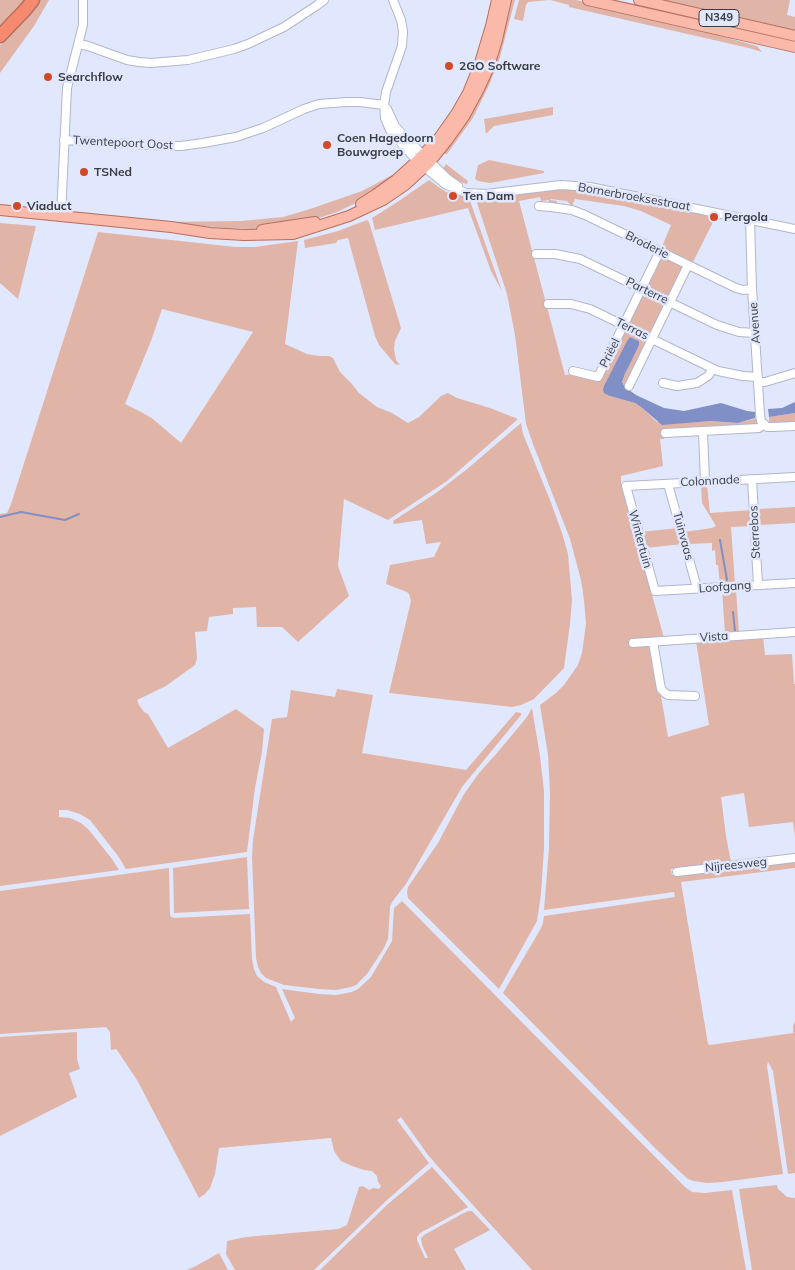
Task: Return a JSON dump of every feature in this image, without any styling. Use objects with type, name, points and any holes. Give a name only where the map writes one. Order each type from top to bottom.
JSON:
[{"type":"highway","points":[[0,36],[32,0]]},
{"type":"main road","points":[[424,162],[468,93],[483,56],[497,0]]},
{"type":"main road","points":[[2,210],[171,227],[194,232],[229,235],[293,234],[349,216],[399,190],[424,162],[446,142],[479,89],[494,51],[506,0]]},
{"type":"main road","name":"N349","points":[[588,0],[795,47]]},
{"type":"main road","name":"N349","points":[[639,0],[795,36]]},
{"type":"street","name":"Twentepoort Oost","points":[[61,216],[66,88],[83,25],[83,0]]},
{"type":"street","points":[[79,44],[127,60],[139,62],[188,60],[234,49],[255,41],[300,18],[324,0]]},
{"type":"street","points":[[393,0],[401,20],[403,31],[402,46],[386,92],[384,105],[395,126],[424,162]]},
{"type":"street","name":"Twentepoort Oost","points":[[64,140],[166,146],[188,145],[236,137],[264,128],[319,104],[360,102],[384,105]]},
{"type":"street","name":"Bornerbroeksestraat","points":[[424,162],[445,184],[466,193],[486,194],[561,185],[590,187],[795,228]]},
{"type":"street","name":"Broderie","points":[[539,206],[572,210],[585,214],[736,288],[743,290],[752,289]]},
{"type":"street","name":"Avenue","points":[[750,220],[758,379],[761,421],[764,424]]},
{"type":"street","name":"Priëel","points":[[573,371],[598,377],[660,251]]},
{"type":"street","name":"Parterre","points":[[536,254],[555,254],[580,259],[717,325],[739,332],[755,333]]},
{"type":"street","points":[[629,386],[688,265]]},
{"type":"street","name":"Terras","points":[[548,304],[571,304],[590,309],[724,373],[758,379],[764,382],[795,373]]},
{"type":"street","points":[[663,383],[677,386],[697,383],[708,376],[713,369]]},
{"type":"street","points":[[665,433],[759,428],[764,424],[767,427],[795,426]]},
{"type":"street","points":[[703,431],[706,482]]},
{"type":"street","name":"Colonnade","points":[[626,486],[795,476]]},
{"type":"street","name":"Sterrebos","points":[[752,479],[758,584]]},
{"type":"street","name":"Tuinvaas","points":[[668,484],[697,588]]},
{"type":"street","name":"Wintertuin","points":[[626,486],[655,592]]},
{"type":"street","name":"Loofgang","points":[[655,592],[795,583]]},
{"type":"street","name":"Vista","points":[[633,643],[795,632]]},
{"type":"street","points":[[653,642],[661,689],[664,693],[668,695],[695,696]]},
{"type":"street","name":"Nijreesweg","points":[[677,872],[795,858]]},
{"type":"shaded area","points":[[0,0],[28,0],[0,31]]},
{"type":"shaded area","points":[[37,0],[49,0],[34,26],[0,73],[0,45],[18,27],[34,7]]},
{"type":"shaded area","points":[[511,0],[515,0],[500,57],[490,83],[473,118],[447,154],[445,154],[442,151]]},
{"type":"shaded area","points":[[519,0],[550,0],[528,2],[523,21],[514,19]]},
{"type":"shaded area","points":[[550,0],[576,0],[697,27],[710,33],[757,46],[762,52],[569,7],[569,5]]},
{"type":"shaded area","points":[[601,0],[616,0],[795,38],[795,44]]},
{"type":"shaded area","points":[[664,0],[790,0],[787,15],[795,17],[795,33],[682,6]]},
{"type":"shaded area","points":[[553,107],[553,115],[494,126],[486,134],[484,119]]},
{"type":"shaded area","points":[[489,160],[544,171],[544,173],[490,183],[478,181],[475,179],[478,165]]},
{"type":"shaded area","points":[[446,164],[468,181],[467,184],[452,180],[442,170]]},
{"type":"shaded area","points":[[400,171],[356,203],[337,212],[307,222],[253,229],[159,222],[241,221],[283,217],[362,191]]},
{"type":"shaded area","points":[[429,180],[453,196],[462,194],[469,198],[502,291],[491,271],[468,208],[375,230],[372,218]]},
{"type":"shaded area","points":[[583,188],[716,216],[692,264],[661,249],[671,225],[641,211],[624,206],[575,199],[572,206],[567,201],[551,199],[557,201],[556,205],[549,204],[549,200],[541,201],[540,197],[519,201],[565,375],[572,374],[599,380],[626,330],[645,339],[647,343],[626,387],[622,382],[639,341],[630,337],[610,396],[635,403],[657,422],[710,421],[738,423],[758,418],[759,425],[664,431],[664,439],[660,439],[663,466],[621,476],[621,483],[664,638],[652,644],[668,737],[709,725],[696,641],[763,637],[765,655],[792,654],[795,684],[795,837],[793,822],[749,827],[744,793],[721,797],[731,862],[671,869],[672,875],[795,860],[795,868],[681,882],[708,1044],[793,1033],[795,1021],[795,1173],[788,1174],[773,1071],[768,1062],[767,1066],[783,1174],[723,1182],[707,1183],[694,1181],[688,1179],[655,1148],[503,993],[540,930],[544,916],[675,897],[674,892],[544,910],[549,848],[550,792],[548,755],[540,705],[564,685],[578,665],[582,653],[586,624],[584,600],[581,580],[570,539],[526,424],[515,335],[507,294],[477,203],[478,198]]},
{"type":"shaded area","points":[[367,220],[401,328],[395,341],[394,349],[396,360],[400,365],[395,364],[379,345],[375,336],[348,238],[338,240],[336,243],[305,248],[304,240],[338,231]]},
{"type":"shaded area","points":[[0,223],[36,226],[18,299],[0,283]]},
{"type":"shaded area","points":[[98,232],[235,247],[255,247],[298,241],[285,344],[307,354],[333,358],[340,372],[359,393],[377,407],[392,413],[408,423],[419,417],[441,396],[448,393],[457,398],[518,419],[447,481],[388,520],[344,499],[338,566],[349,596],[298,642],[282,627],[257,627],[256,607],[233,608],[233,614],[209,617],[207,631],[195,632],[197,658],[195,665],[166,686],[137,700],[144,712],[148,714],[168,748],[236,709],[264,729],[247,852],[126,869],[90,820],[80,814],[59,810],[59,817],[70,818],[81,823],[89,830],[119,870],[0,886],[0,514],[7,513]],"holes":[[[162,309],[253,332],[181,443],[153,419],[125,404]]]},
{"type":"shaded area","points":[[663,255],[683,267],[669,297],[666,298],[646,286],[659,256]]},
{"type":"shaded area","points":[[645,293],[665,303],[650,335],[629,325],[628,322],[642,294]]},
{"type":"shaded area","points":[[795,413],[795,422],[769,423],[769,417]]},
{"type":"shaded area","points":[[521,423],[523,434],[550,500],[568,554],[572,600],[564,668],[534,699],[512,707],[389,693],[411,601],[407,592],[386,584],[390,565],[434,557],[441,542],[426,544],[422,520],[394,524],[393,521],[436,493]]},
{"type":"shaded area","points":[[701,485],[707,485],[710,513],[752,510],[753,526],[731,527],[735,584],[720,585],[718,565],[716,565],[715,550],[712,551],[712,543],[687,544],[684,532],[716,526],[702,503]]},
{"type":"shaded area","points":[[795,507],[795,523],[759,525],[758,509]]},
{"type":"shaded area","points":[[679,528],[683,544],[645,548],[640,532]]},
{"type":"shaded area","points":[[736,589],[739,633],[725,634],[722,590]]},
{"type":"shaded area","points":[[337,689],[373,695],[362,753],[466,770],[516,712],[521,713],[521,715],[462,787],[406,884],[392,902],[388,939],[367,974],[356,985],[336,990],[284,985],[266,978],[261,973],[256,958],[252,857],[272,719],[287,717],[291,690],[335,697]]},
{"type":"shaded area","points":[[532,708],[544,791],[544,848],[541,894],[537,921],[499,989],[408,898],[407,892],[408,887],[438,843],[464,794],[479,773],[527,717]]},
{"type":"shaded area","points":[[247,857],[249,909],[174,913],[173,868]]},
{"type":"shaded area","points":[[169,868],[171,917],[250,914],[254,969],[257,976],[264,982],[276,987],[291,1022],[295,1018],[282,989],[336,995],[358,989],[371,977],[392,941],[394,908],[402,901],[685,1187],[692,1192],[705,1193],[732,1190],[746,1270],[532,1270],[428,1155],[401,1117],[397,1120],[429,1163],[314,1270],[235,1270],[226,1254],[227,1241],[246,1237],[338,1229],[345,1226],[347,1225],[359,1187],[363,1186],[369,1190],[379,1189],[381,1186],[377,1176],[372,1171],[364,1170],[341,1161],[334,1151],[331,1138],[219,1148],[215,1174],[210,1188],[199,1198],[137,1080],[117,1050],[111,1050],[110,1032],[106,1027],[0,1034],[0,891]]},
{"type":"shaded area","points":[[77,1032],[77,1059],[80,1069],[69,1073],[77,1097],[0,1136],[0,1037]]},
{"type":"shaded area","points":[[432,1167],[468,1207],[420,1233],[417,1240],[425,1258],[428,1258],[421,1238],[460,1215],[472,1211],[490,1230],[454,1249],[466,1270],[320,1270],[388,1204]]},
{"type":"shaded area","points":[[777,1185],[778,1189],[787,1197],[795,1198],[795,1270],[752,1270],[739,1189]]},
{"type":"shaded area","points":[[219,1253],[228,1270],[187,1270],[196,1266]]},
{"type":"water","points":[[630,337],[639,341],[639,345],[622,382],[625,387],[636,395],[664,408],[684,411],[721,403],[755,412],[755,418],[738,423],[710,421],[662,425],[635,403],[604,393],[604,386]]},
{"type":"water","points":[[795,402],[795,413],[769,417],[768,409],[782,408]]},
{"type":"waterway","points":[[0,517],[21,512],[65,520],[79,514]]},
{"type":"waterway","points":[[720,540],[727,580]]},
{"type":"waterway","points":[[733,612],[735,631]]},
{"type":"place","name":"2GO Software","points":[[449,66]]},
{"type":"place","name":"Searchflow","points":[[48,77]]},
{"type":"place","name":"Coen Hagedoorn Bouwgroep","points":[[327,145]]},
{"type":"place","name":"TSNed","points":[[84,172]]},
{"type":"place","name":"Ten Dam","points":[[453,196]]},
{"type":"place","name":"Viaduct","points":[[17,206]]},
{"type":"place","name":"Pergola","points":[[714,217]]}]
